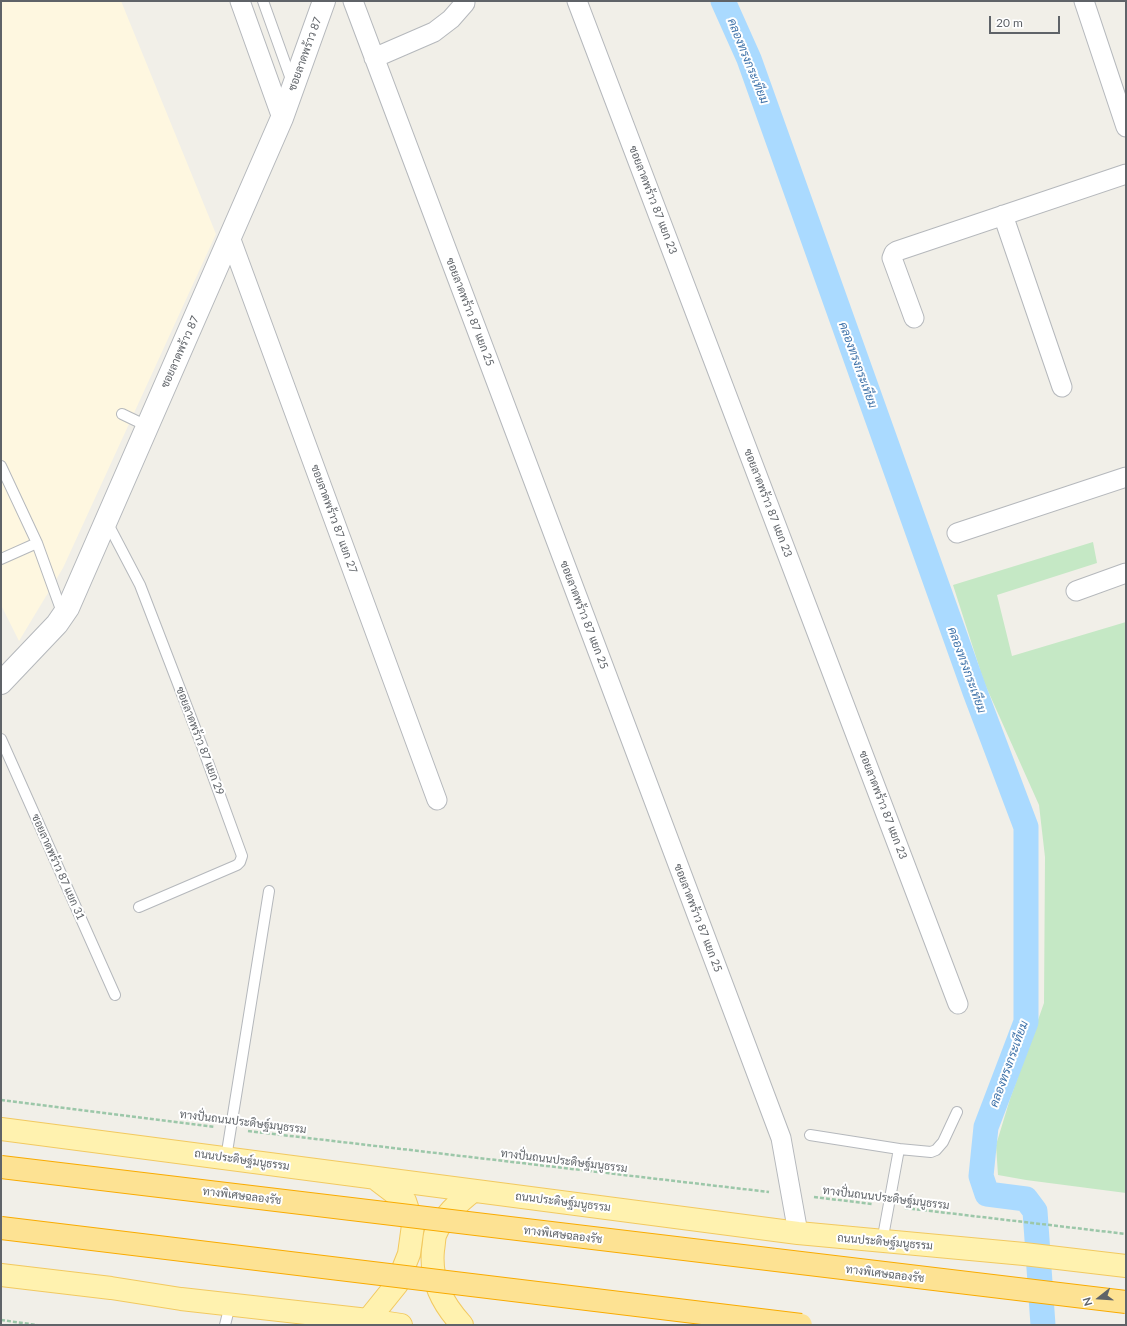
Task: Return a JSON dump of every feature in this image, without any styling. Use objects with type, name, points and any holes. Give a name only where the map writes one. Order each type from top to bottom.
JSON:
[{"type":"highway","name":"ทางพิเศษฉลองรัช","points":[[1,1167],[1126,1302]]},
{"type":"highway","points":[[1,1228],[801,1325]]},
{"type":"main road","name":"ถนนประดิษฐ์มนูธรรม","points":[[1,1129],[798,1233],[1024,1254],[1126,1266]]},
{"type":"main road","points":[[368,1320],[397,1284],[409,1254],[413,1225],[406,1201],[373,1178]]},
{"type":"main road","points":[[462,1325],[452,1314],[439,1294],[432,1264],[435,1236],[443,1221],[457,1203],[473,1191]]},
{"type":"main road","points":[[1,1275],[111,1288],[181,1299],[228,1315],[368,1320],[401,1325]]},
{"type":"street","points":[[240,1],[282,118]]},
{"type":"street","name":"ซอยลาดพร้าว 87","points":[[1,683],[57,624],[68,608],[282,118],[324,1]]},
{"type":"street","name":"ซอยลาดพร้าว 87 แยก 25","points":[[353,1],[781,1138],[798,1233]]},
{"type":"street","name":"ซอยลาดพร้าว 87 แยก 23","points":[[577,1],[958,1004]]},
{"type":"street","points":[[1084,1],[1126,128]]},
{"type":"street","points":[[374,58],[434,32],[451,19],[465,3]]},
{"type":"street","points":[[914,318],[893,262],[892,258],[894,253],[904,248],[1126,174]]},
{"type":"street","points":[[1003,215],[1062,387]]},
{"type":"street","name":"ซอยลาดพร้าว 87 แยก 27","points":[[230,237],[437,800]]},
{"type":"street","points":[[957,533],[1126,477]]},
{"type":"street","points":[[1076,591],[1126,573]]},
{"type":"lane","points":[[263,1],[293,86]]},
{"type":"lane","points":[[122,414],[147,426]]},
{"type":"lane","points":[[1,466],[37,543],[63,617]]},
{"type":"lane","name":"ซอยลาดพร้าว 87 แยก 29","points":[[106,520],[140,585],[202,746],[242,856],[237,865],[139,907]]},
{"type":"lane","points":[[1,559],[37,543]]},
{"type":"lane","name":"ซอยลาดพร้าว 87 แยก 31","points":[[1,739],[115,995]]},
{"type":"lane","points":[[226,1158],[232,1129],[269,891]]},
{"type":"lane","points":[[810,1135],[899,1149],[931,1152],[936,1150],[943,1142],[957,1112]]},
{"type":"lane","points":[[882,1242],[899,1149]]},
{"type":"path","name":"ทางปั่นถนนประดิษฐ์มนูธรรม","points":[[1,1100],[232,1129],[1126,1234]]},
{"type":"path","points":[[1,1320],[37,1325]]},
{"type":"shaded area","points":[[1,1],[121,1],[216,234],[63,568],[19,641],[1,605]]},
{"type":"green space","points":[[1093,542],[1097,563],[997,595],[1012,656],[1126,622],[1126,1193],[998,1175],[996,1145],[1010,1099],[1044,1003],[1045,857],[1039,805],[984,682],[953,585]]},
{"type":"waterway","name":"คลองทรงกระเทียม","points":[[723,1],[749,59],[975,692],[1026,827],[1026,1022],[986,1127],[981,1176],[987,1194],[1026,1199],[1035,1211],[1043,1325]]}]
